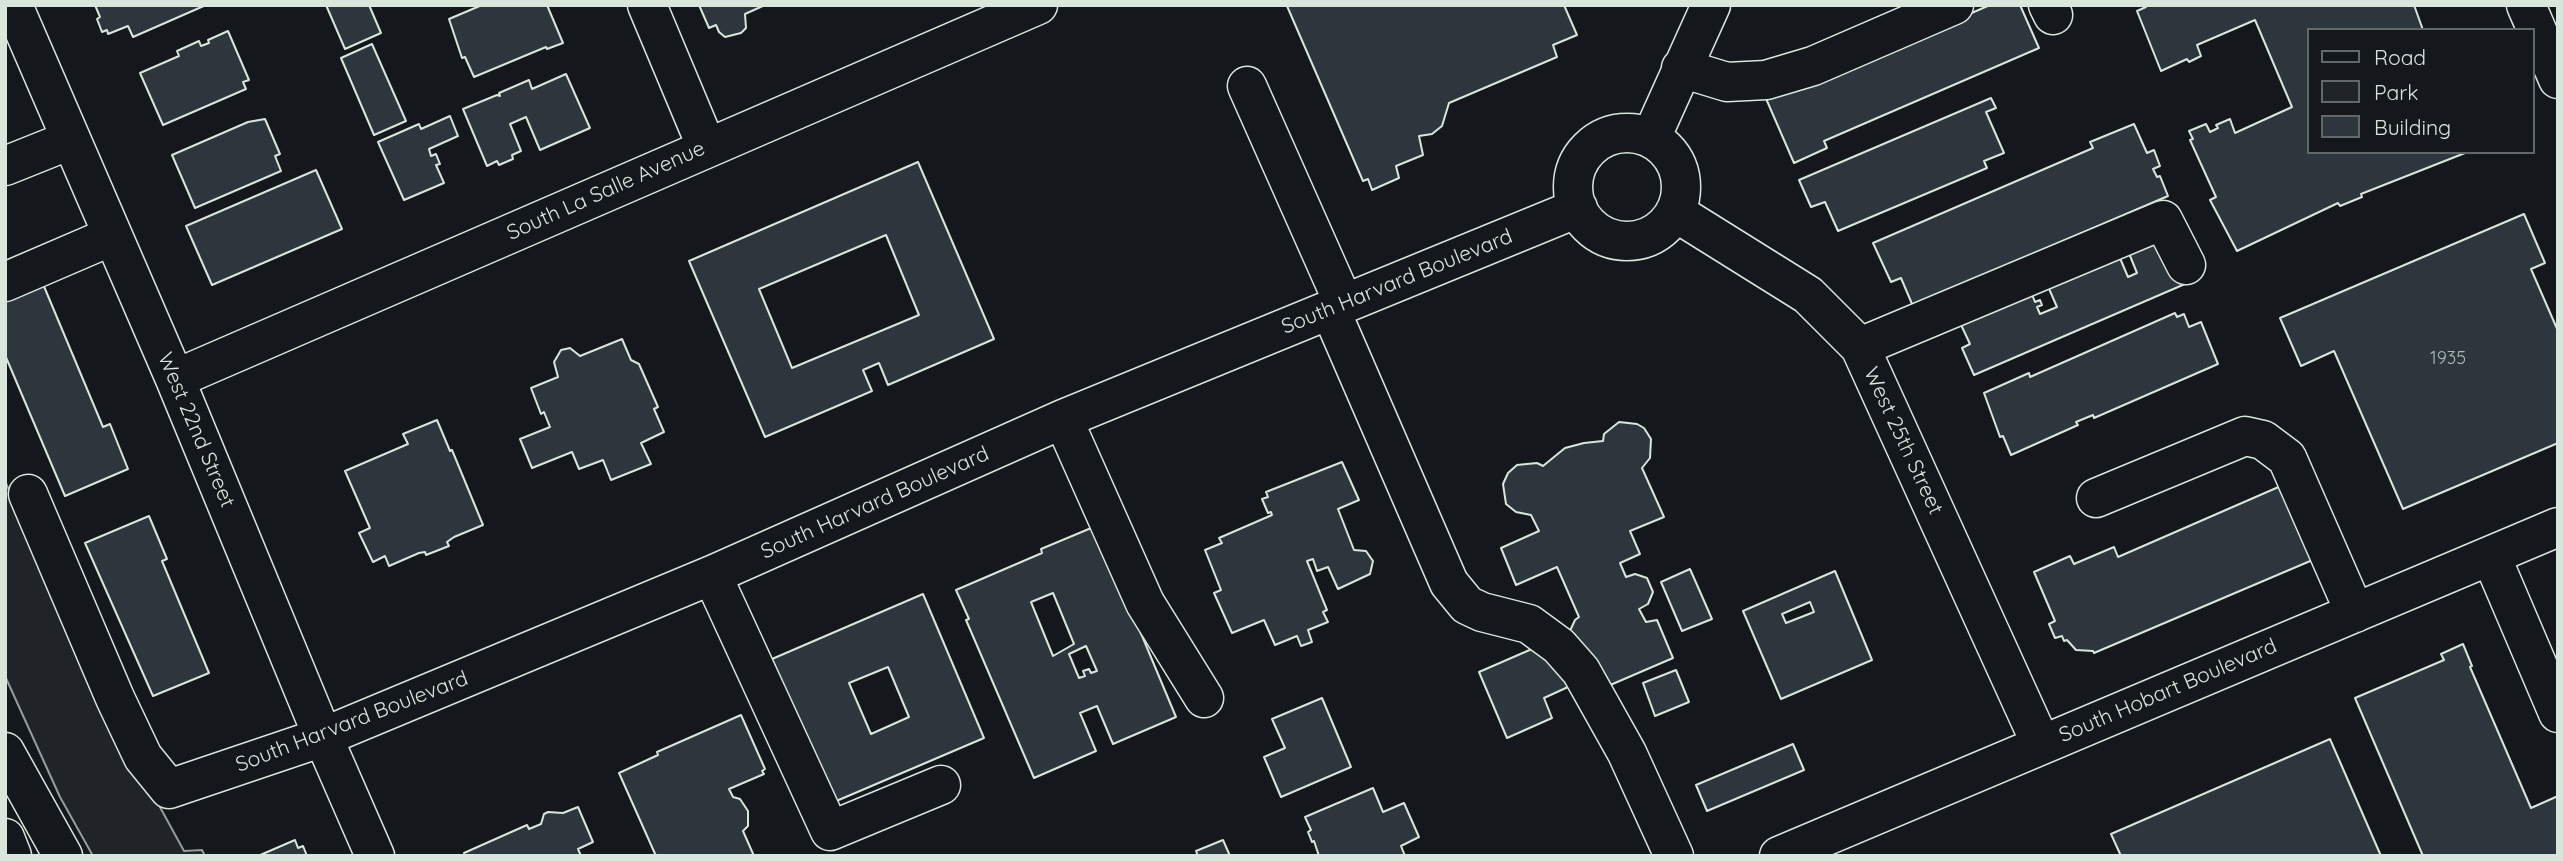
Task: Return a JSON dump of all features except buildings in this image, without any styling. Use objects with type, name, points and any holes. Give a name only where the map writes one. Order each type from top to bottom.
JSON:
[{"type":"main road","name":"West 22nd Street","points":[[13,5],[175,379],[375,856]]},
{"type":"main road","points":[[647,5],[707,148]]},
{"type":"main road","name":"South La Salle Avenue","points":[[175,379],[1038,5]]},
{"type":"main road","points":[[1651,138],[1711,5]]},
{"type":"main road","points":[[1681,68],[1727,82],[1766,80],[1813,66],[1954,5]]},
{"type":"main road","points":[[2526,5],[2558,79]]},
{"type":"main road","points":[[1247,86],[1449,583],[1467,605],[1482,612],[1529,624],[1559,646],[1581,671],[1627,753],[1674,856]]},
{"type":"main road","points":[[1619,133],[1635,133],[1651,138],[1665,149],[1675,162],[1680,178],[1681,196],[1675,212],[1664,226],[1634,241],[1616,240],[1600,234],[1587,223],[1577,208],[1573,192],[1574,176],[1580,160],[1590,147],[1619,133]]},
{"type":"main road","points":[[5,166],[71,140]]},
{"type":"main road","name":"South Harvard Boulevard","points":[[28,494],[143,757],[169,789],[323,737],[712,575],[1062,419],[1577,208]]},
{"type":"main road","name":"West 25th Street","points":[[1675,212],[1808,295],[1860,347],[2041,744]]},
{"type":"main road","points":[[1860,347],[2163,220],[2186,265]]},
{"type":"main road","points":[[5,282],[112,236]]},
{"type":"main road","points":[[1062,419],[1145,603],[1204,698]]},
{"type":"main road","points":[[2096,498],[2245,436],[2263,440],[2287,458],[2355,613]]},
{"type":"main road","name":"South Hobart Boulevard","points":[[1779,856],[2558,527]]},
{"type":"main road","points":[[2491,555],[2549,667],[2558,713]]},
{"type":"main road","points":[[712,575],[830,831],[941,785]]},
{"type":"main road","points":[[5,752],[63,856]]},
{"type":"main road","points":[[5,838],[12,856]]},
{"type":"green space","points":[[5,481],[119,732],[184,851],[202,850],[205,856],[93,856],[60,797],[5,676]]}]
